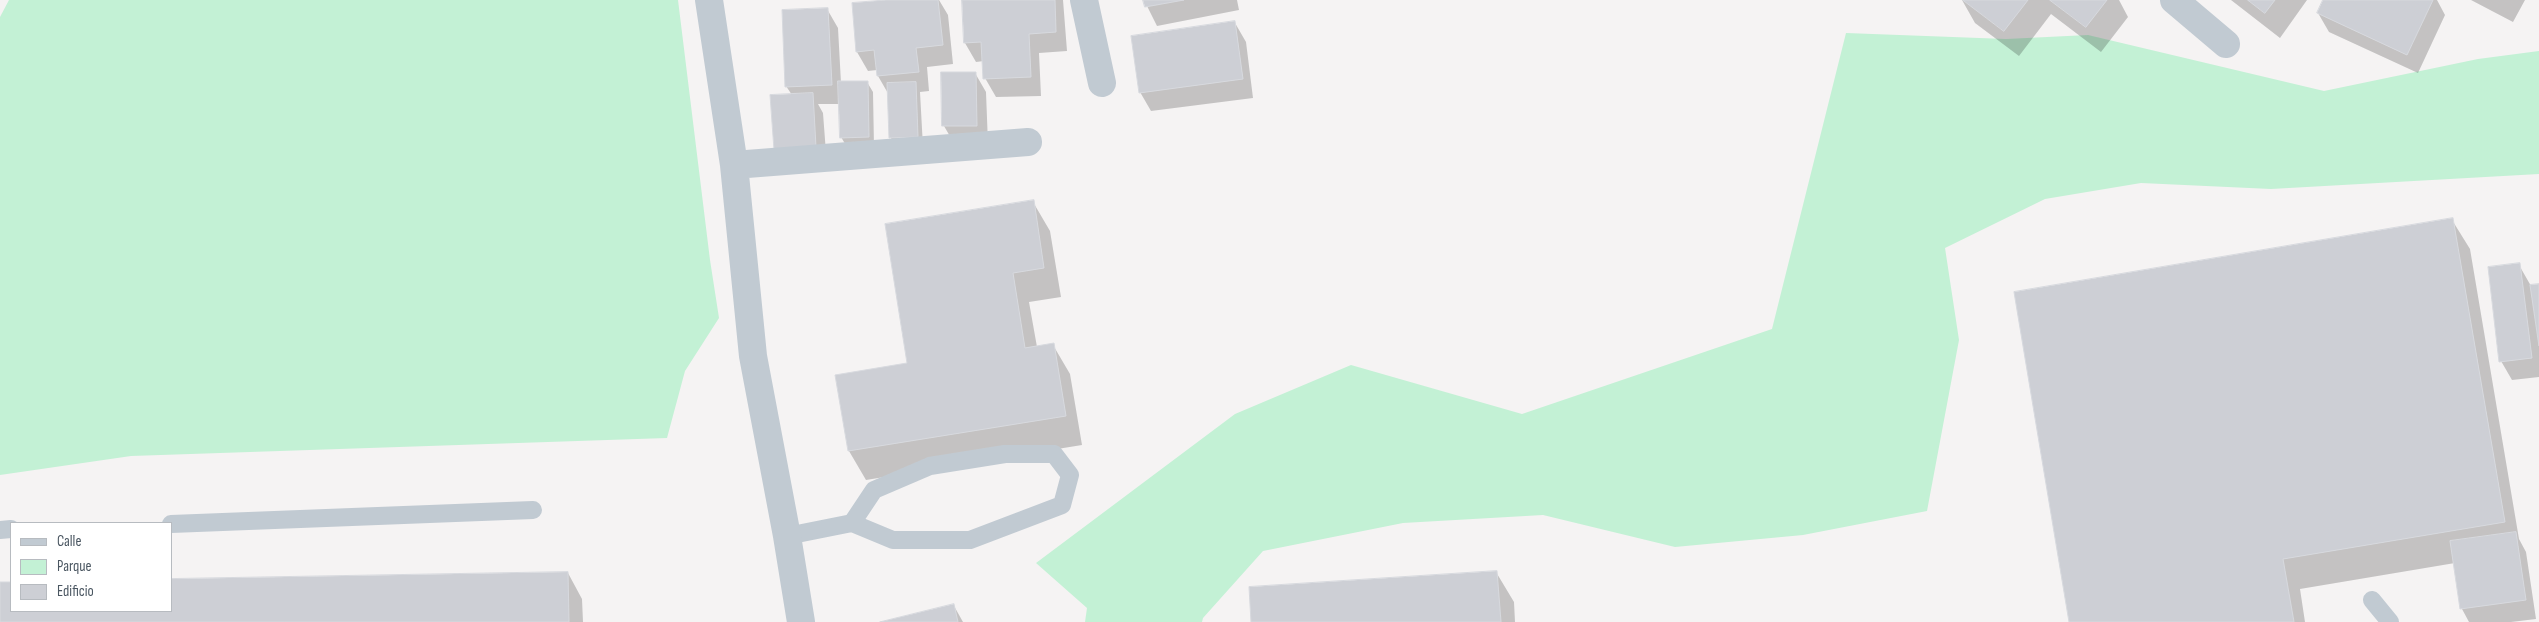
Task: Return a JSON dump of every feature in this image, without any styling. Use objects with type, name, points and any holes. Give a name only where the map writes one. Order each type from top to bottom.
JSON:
[{"type":"street","points":[[709,0],[734,165],[753,356],[801,622]]},
{"type":"street","points":[[1084,0],[1102,84]]},
{"type":"street","points":[[2174,0],[2226,44]]},
{"type":"street","points":[[734,165],[1028,142]]},
{"type":"lane","points":[[787,536],[852,523],[893,540],[970,540],[1062,504],[1070,476],[1054,454],[1005,454],[930,466],[874,490],[852,523]]},
{"type":"lane","points":[[172,524],[533,510]]},
{"type":"lane","points":[[2372,600],[2390,622]]},
{"type":"green space","points":[[9,0],[678,0],[710,260],[719,318],[685,371],[667,438],[131,456],[0,475],[0,17]]},
{"type":"green space","points":[[1846,33],[2006,39],[2088,35],[2324,91],[2478,59],[2539,51],[2539,174],[2271,189],[2141,183],[2045,199],[1945,248],[1959,340],[1927,511],[1803,535],[1675,547],[1543,515],[1403,523],[1263,551],[1203,618],[1202,622],[1085,622],[1087,608],[1036,563],[1235,414],[1351,365],[1522,414],[1772,329]]},
{"type":"building","points":[[886,0],[938,0],[943,45],[916,48],[919,72],[877,76],[874,50],[856,52],[852,3]]},
{"type":"building","points":[[962,0],[1055,0],[1056,32],[1029,34],[1031,77],[983,79],[981,42],[964,43]]},
{"type":"building","points":[[1143,0],[1184,0],[1145,7]]},
{"type":"building","points":[[1963,0],[2028,0],[2004,31]]},
{"type":"building","points":[[2050,0],[2107,0],[2086,27]]},
{"type":"building","points":[[2248,0],[2275,0],[2265,13]]},
{"type":"building","points":[[2323,0],[2433,0],[2407,55],[2317,13]]},
{"type":"building","points":[[828,8],[832,85],[785,87],[782,10]]},
{"type":"building","points":[[1235,21],[1243,79],[1139,93],[1131,36]]},
{"type":"building","points":[[941,72],[976,72],[977,126],[942,126]]},
{"type":"building","points":[[838,81],[868,81],[869,137],[840,138]]},
{"type":"building","points":[[916,82],[918,137],[889,138],[887,83]]},
{"type":"building","points":[[813,93],[816,147],[774,150],[770,95]]},
{"type":"building","points":[[1034,200],[1044,268],[1013,273],[1025,348],[1054,343],[1066,416],[848,451],[835,375],[907,363],[885,224]]},
{"type":"building","points":[[2453,218],[2505,522],[2283,559],[2294,622],[2069,622],[2014,292]]},
{"type":"building","points":[[2520,263],[2532,358],[2499,362],[2488,267]]},
{"type":"building","points":[[2539,284],[2539,346],[2530,285]]},
{"type":"building","points":[[2516,532],[2526,600],[2460,609],[2450,541]]},
{"type":"building","points":[[1497,571],[1501,622],[1251,622],[1249,587]]},
{"type":"building","points":[[568,572],[569,622],[0,622],[0,582],[10,582],[10,612],[172,612],[172,579]]},
{"type":"building","points":[[954,604],[958,622],[880,622]]}]
